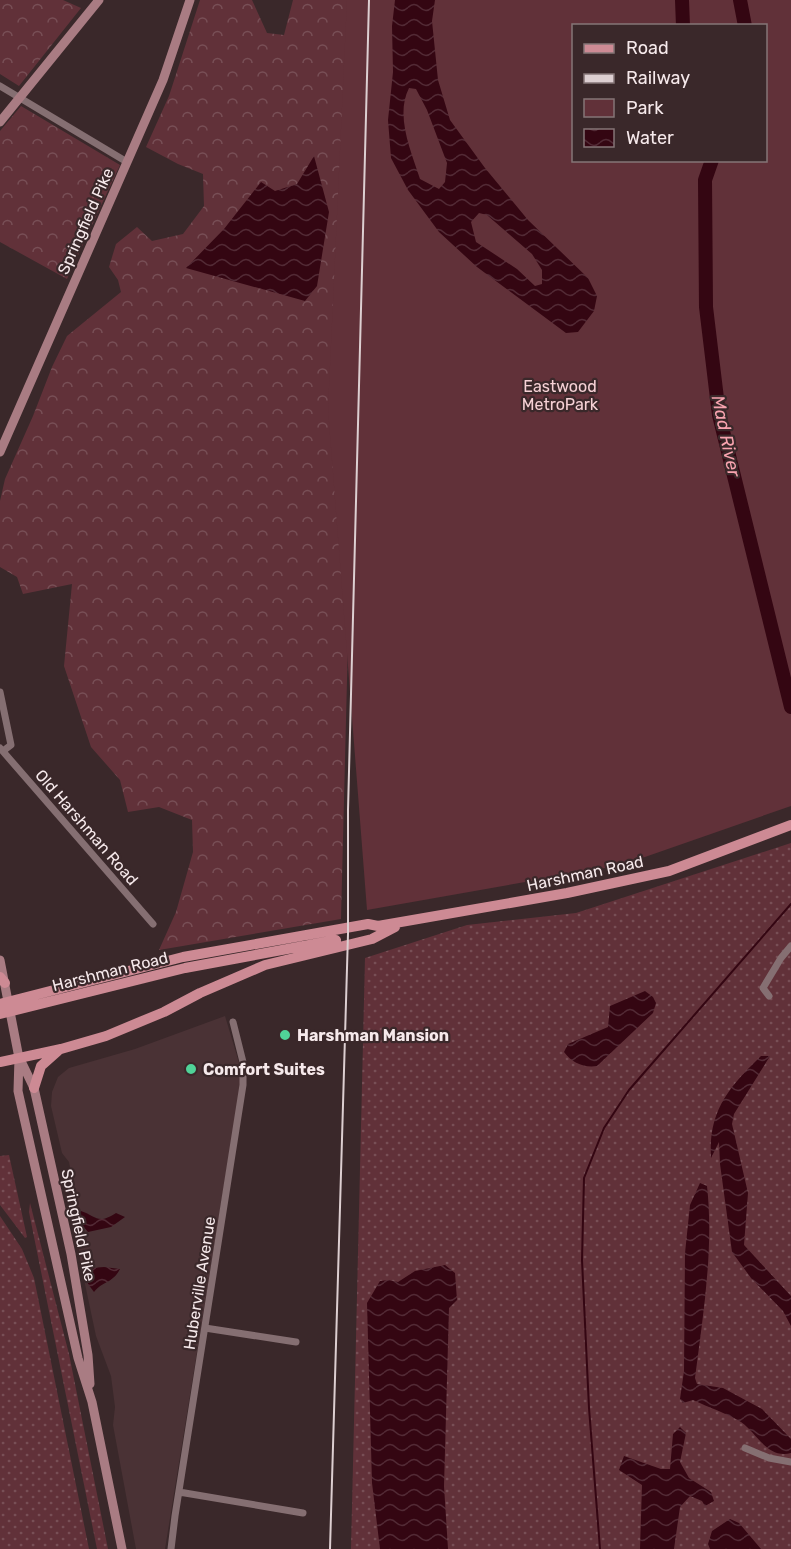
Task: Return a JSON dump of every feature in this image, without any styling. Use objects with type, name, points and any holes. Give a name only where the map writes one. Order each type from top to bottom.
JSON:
[{"type":"main road","points":[[0,122],[99,0]]},
{"type":"main road","name":"Springfield Pike","points":[[0,452],[166,72],[190,0]]},
{"type":"main road","name":"Harshman Road","points":[[22,1004],[183,957],[323,942],[368,924],[378,926],[404,922],[567,893],[669,871],[791,825]]},
{"type":"main road","points":[[0,1062],[61,1049],[106,1036],[155,1016],[200,993],[323,942],[372,939],[404,922]]},
{"type":"main road","name":"Springfield Pike","points":[[0,960],[2,980],[19,1058],[18,1091],[78,1358],[92,1402],[122,1549]]},
{"type":"main road","points":[[0,1004],[22,1004]]},
{"type":"main road","points":[[0,1014],[22,1004]]},
{"type":"main road","points":[[34,1088],[41,1066],[61,1049]]},
{"type":"main road","name":"Springfield Pike","points":[[19,1058],[34,1088],[71,1254],[88,1355],[92,1402]]},
{"type":"street","points":[[0,86],[127,162]]},
{"type":"street","points":[[0,692],[10,745],[1,750]]},
{"type":"street","name":"Old Harshman Road","points":[[1,750],[153,924]]},
{"type":"street","points":[[769,996],[763,988],[780,958],[791,946]]},
{"type":"street","name":"Huberville Avenue","points":[[171,1549],[243,1085],[243,1062],[233,1022]]},
{"type":"street","points":[[205,1328],[296,1342]]},
{"type":"street","points":[[745,1448],[769,1458],[791,1462]]},
{"type":"street","points":[[179,1492],[303,1513]]},
{"type":"shaded area","points":[[225,1016],[240,1066],[240,1087],[165,1549],[136,1549],[113,1425],[115,1407],[111,1376],[96,1336],[81,1265],[69,1184],[70,1167],[62,1153],[51,1106],[52,1092],[58,1077],[69,1068],[135,1049]]},
{"type":"green space","points":[[0,0],[63,0],[81,8],[19,86],[0,74]]},
{"type":"green space","points":[[200,0],[252,0],[267,33],[284,35],[293,0],[364,0],[341,919],[159,950],[176,912],[193,852],[192,820],[159,807],[128,812],[120,780],[91,747],[64,666],[72,584],[23,594],[17,577],[0,567],[0,501],[5,479],[67,336],[121,292],[118,280],[109,267],[116,244],[137,227],[152,241],[183,234],[204,206],[203,174],[146,147],[169,96]]},
{"type":"green space","name":"Eastwood MetroPark","points":[[347,0],[791,0],[791,806],[622,865],[367,910],[328,409]]},
{"type":"green space","points":[[21,106],[120,165],[67,279],[0,242],[0,131]]},
{"type":"green space","points":[[791,843],[791,1549],[351,1549],[365,958],[467,925],[576,913]]},
{"type":"green space","points":[[9,1155],[27,1237],[25,1238],[0,1205],[0,1156]]},
{"type":"green space","points":[[30,1203],[69,1354],[108,1549],[97,1549],[29,1212]]},
{"type":"green space","points":[[0,1216],[22,1249],[34,1278],[89,1549],[0,1549]]},
{"type":"water","points":[[395,0],[435,0],[432,21],[438,80],[450,120],[485,168],[528,220],[588,278],[597,296],[594,311],[578,332],[566,333],[477,267],[439,232],[408,190],[391,158],[388,120],[393,72],[392,26]],"holes":[[[409,88],[416,89],[427,110],[447,163],[445,182],[439,189],[420,179],[409,145],[404,122],[405,99]],[[479,213],[487,215],[532,254],[542,270],[542,284],[535,286],[517,269],[476,242],[471,222]]]},
{"type":"water","points":[[314,156],[329,212],[317,286],[305,301],[186,268],[224,229],[261,182],[275,191],[297,184]]},
{"type":"water","points":[[645,991],[653,997],[656,1003],[653,1013],[597,1066],[579,1064],[564,1052],[568,1044],[608,1027],[610,1006]]},
{"type":"water","points":[[761,1056],[770,1056],[734,1114],[732,1124],[748,1193],[744,1245],[791,1296],[791,1326],[783,1311],[751,1278],[732,1252],[719,1142],[711,1158],[711,1141],[717,1113],[739,1078]]},
{"type":"water","points":[[700,1183],[707,1186],[709,1234],[707,1282],[695,1378],[697,1384],[723,1388],[762,1409],[791,1439],[791,1453],[783,1454],[769,1449],[741,1422],[729,1416],[693,1400],[683,1403],[680,1399],[684,1371],[685,1253],[690,1205]]},
{"type":"water","points":[[81,1211],[101,1219],[116,1213],[125,1217],[111,1227],[88,1232],[77,1219]]},
{"type":"water","points":[[445,1265],[455,1273],[457,1300],[449,1308],[444,1486],[448,1549],[380,1549],[372,1483],[367,1303],[380,1281],[398,1282],[415,1271]]},
{"type":"water","points":[[91,1268],[120,1269],[114,1277],[94,1292],[88,1284],[87,1273]]},
{"type":"water","points":[[680,1427],[686,1433],[680,1462],[689,1478],[711,1492],[714,1501],[705,1506],[702,1501],[690,1496],[680,1507],[674,1549],[640,1549],[642,1485],[619,1470],[624,1456],[661,1469],[670,1469],[673,1434]]},
{"type":"water","points":[[730,1519],[739,1523],[761,1549],[710,1549],[708,1544],[712,1531]]},
{"type":"waterway","points":[[682,0],[683,24]]},
{"type":"waterway","name":"Mad River","points":[[740,0],[745,24]]},
{"type":"waterway","name":"Mad River","points":[[711,162],[705,180],[706,307],[719,415],[791,707]]},
{"type":"waterway","points":[[600,1549],[589,1408],[582,1260],[584,1178],[604,1128],[629,1090],[791,904]]},
{"type":"railway","points":[[330,1549],[348,934],[348,810],[369,0]]},
{"type":"place","name":"Harshman Mansion","points":[[285,1035]]},
{"type":"place","name":"Comfort Suites","points":[[191,1069]]}]
